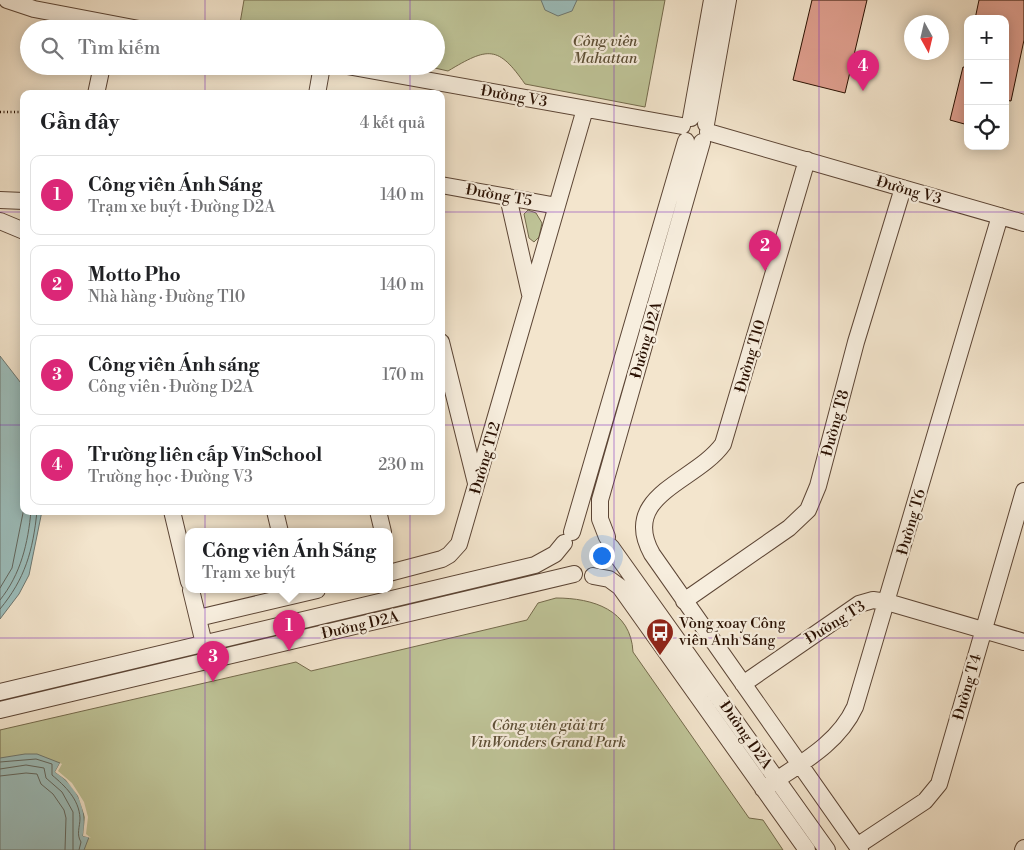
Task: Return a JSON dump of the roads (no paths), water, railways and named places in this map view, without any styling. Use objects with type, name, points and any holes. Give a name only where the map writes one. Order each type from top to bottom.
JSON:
[{"type":"street","points":[[8,0],[34,9],[83,20]]},
{"type":"street","name":"Đường D2A","points":[[0,692],[535,565],[552,557],[568,537],[696,131],[712,0]]},
{"type":"street","name":"Đường D2A","points":[[728,0],[600,500],[600,520],[609,542],[770,784],[807,850]]},
{"type":"street","points":[[97,90],[100,75]]},
{"type":"street","points":[[317,90],[320,75]]},
{"type":"street","name":"Đường V3","points":[[397,75],[696,131],[807,160],[1024,223]]},
{"type":"street","name":"Đường T12","points":[[393,567],[442,559],[455,550],[462,538],[585,109]]},
{"type":"street","name":"Đường T10","points":[[684,601],[647,546],[644,538],[644,520],[651,503],[657,497],[706,463],[722,444],[807,160]]},
{"type":"street","name":"Đường T5","points":[[445,186],[557,206]]},
{"type":"street","name":"Đường T8","points":[[684,601],[789,528],[808,510],[818,486],[856,342],[903,188]]},
{"type":"street","name":"Đường T12","points":[[508,197],[531,296]]},
{"type":"street","points":[[0,200],[20,201]]},
{"type":"street","name":"Đường T6","points":[[770,784],[834,739],[849,719],[860,696],[1000,216]]},
{"type":"street","points":[[0,221],[20,229]]},
{"type":"street","points":[[445,358],[477,486]]},
{"type":"street","name":"Đường T4","points":[[859,848],[936,791],[1024,491]]},
{"type":"street","points":[[173,515],[185,565]]},
{"type":"street","points":[[276,515],[279,528]]},
{"type":"street","points":[[379,515],[382,528]]},
{"type":"street","points":[[581,528],[592,528],[609,542],[609,564],[603,572],[594,576],[582,576],[574,574],[566,566],[563,558],[568,537],[581,528]]},
{"type":"street","name":"Đường D2A","points":[[0,710],[574,574]]},
{"type":"street","name":"Đường D2A","points":[[594,576],[609,580],[620,587],[770,784],[827,850]]},
{"type":"street","points":[[192,593],[208,661]]},
{"type":"street","points":[[198,618],[290,593]]},
{"type":"street","name":"Đường T3","points":[[743,684],[859,604],[873,600],[887,602],[1024,642]]},
{"type":"street","points":[[684,601],[859,848]]},
{"type":"water","points":[[541,0],[577,0],[572,11],[558,16],[545,10]]},
{"type":"water","points":[[0,356],[20,382],[20,515],[41,515],[29,575],[19,594],[0,619]]},
{"type":"water","points":[[37,754],[60,763],[55,772],[70,784],[80,800],[84,817],[83,836],[89,837],[84,850],[0,850],[0,758]]},
{"type":"place","name":"Trường liên cấp VinSchool","points":[[863,91]]},
{"type":"place","name":"Motto Pho","points":[[765,271]]},
{"type":"place","name":"Công viên Ánh Sáng","points":[[289,651]]},
{"type":"place","name":"Vòng xoay Công viên Ánh Sáng","points":[[660,656]]},
{"type":"place","name":"Công viên Ánh sáng","points":[[213,682]]},
{"type":"park label","name":"Công viên Mahattan","points":[[605,50]]},
{"type":"park label","name":"Công viên giải trí VinWonders Grand Park","points":[[548,734]]}]
